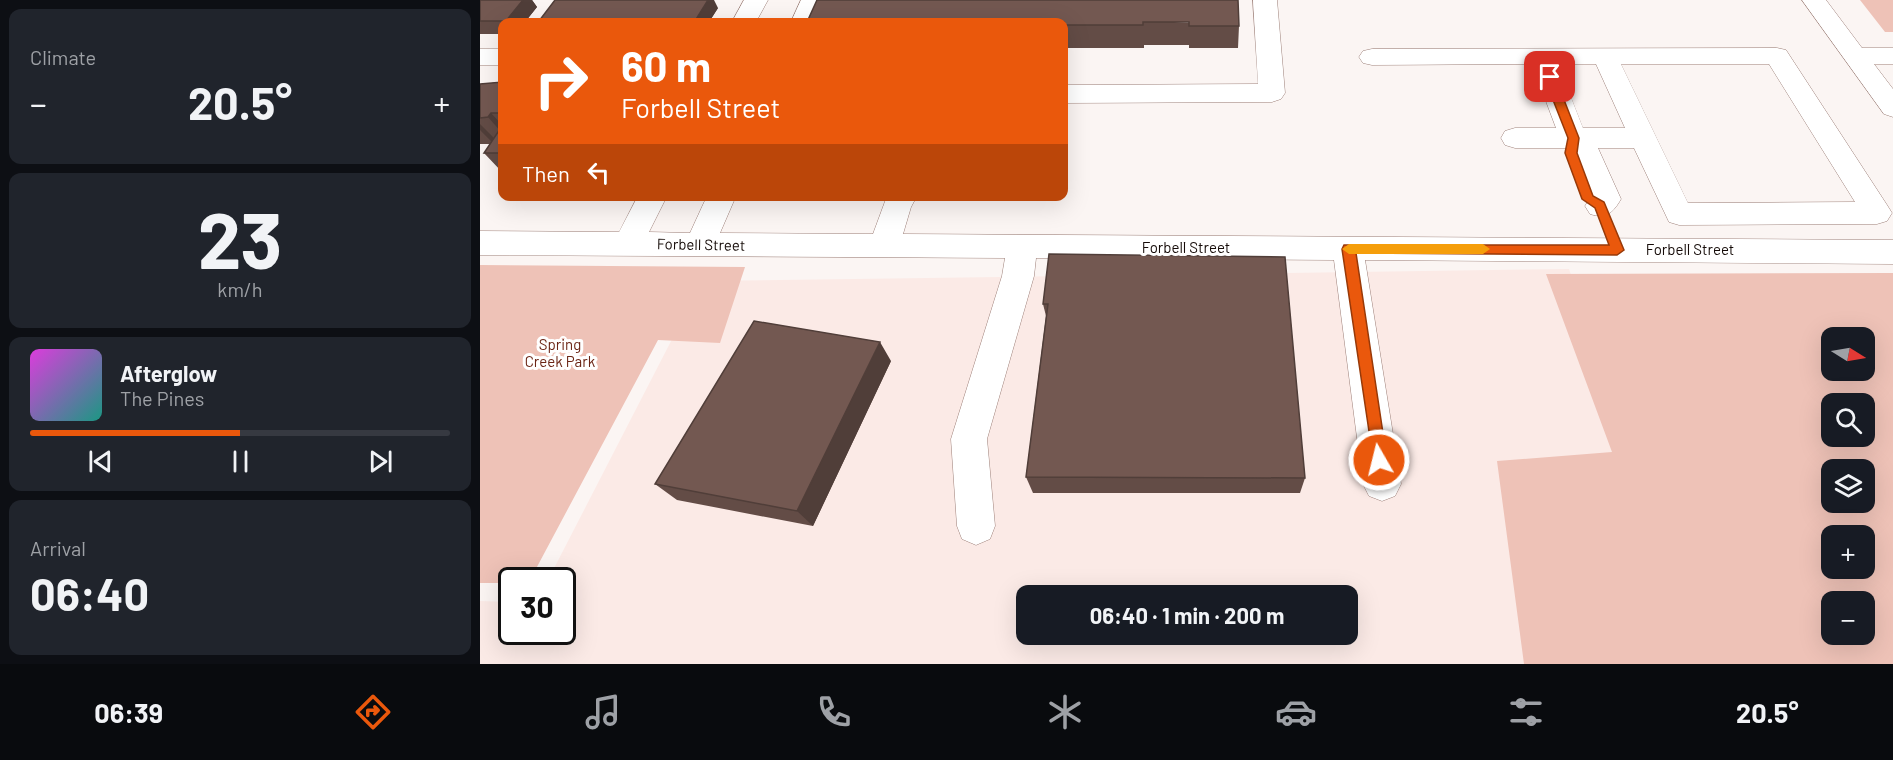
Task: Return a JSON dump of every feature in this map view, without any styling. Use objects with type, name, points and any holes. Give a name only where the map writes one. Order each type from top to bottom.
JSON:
[{"type":"street","points":[[746,18],[756,0]]},
{"type":"street","points":[[805,18],[813,0]]},
{"type":"street","points":[[1068,94],[1272,93],[1265,0]]},
{"type":"street","points":[[1814,0],[1893,108]]},
{"type":"street","points":[[1372,57],[1542,56],[1605,56],[1777,56],[1877,213],[1679,214],[1605,56]]},
{"type":"street","points":[[1542,56],[1573,138],[1571,153],[1588,199],[1600,206],[1617,250]]},
{"type":"street","points":[[1856,56],[1893,56]]},
{"type":"street","points":[[480,57],[498,57]]},
{"type":"street","points":[[1515,138],[1642,138]]},
{"type":"street","points":[[628,244],[650,201]]},
{"type":"street","points":[[699,245],[720,201]]},
{"type":"street","points":[[884,246],[896,201]]},
{"type":"street","name":"Forbell Street","points":[[480,243],[1893,252]]},
{"type":"street","points":[[976,526],[969,439],[1018,276],[1022,247]]},
{"type":"street","points":[[1348,249],[1382,484]]},
{"type":"shaded area","points":[[1569,269],[1701,664],[480,664],[480,601],[498,602],[498,645],[576,645],[576,567],[555,567],[702,281]]},
{"type":"green space","points":[[1860,0],[1893,0],[1893,32],[1885,32]]},
{"type":"green space","name":"Spring Creek Park","points":[[480,265],[745,267],[720,343],[658,340],[537,567],[498,567],[498,583],[480,583]]},
{"type":"green space","points":[[1893,273],[1893,664],[1524,664],[1497,461],[1612,452],[1546,274]]},
{"type":"building","points":[[480,0],[523,0],[508,18],[498,18],[498,21],[480,21]]},
{"type":"building","points":[[555,0],[708,0],[697,18],[541,18]]},
{"type":"building","points":[[817,0],[1238,0],[1239,26],[1189,26],[1189,22],[1143,22],[1143,25],[1068,25],[1068,18],[809,18]]},
{"type":"building","points":[[498,82],[498,113],[491,113],[488,117],[480,118],[480,84]]},
{"type":"building","points":[[498,132],[498,153],[484,153]]},
{"type":"building","points":[[1049,254],[1285,257],[1305,478],[1026,477],[1048,304],[1043,304]]},
{"type":"building","points":[[754,321],[880,342],[797,511],[655,484]]},
{"type":"slow traffic","points":[[1349,249],[1483,249]]},
{"type":"route","points":[[1379,460],[1348,249],[1617,250],[1600,206],[1588,199],[1571,153],[1573,138],[1550,77]]}]
